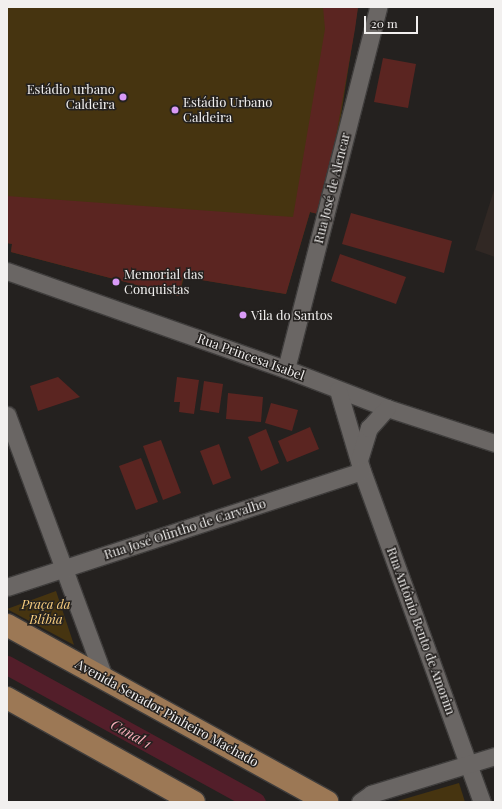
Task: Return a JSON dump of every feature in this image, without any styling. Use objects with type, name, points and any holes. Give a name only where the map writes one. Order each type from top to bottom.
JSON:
[{"type":"main road","name":"Avenida Senador Pinheiro Machado","points":[[7,625],[104,677],[327,802]]},
{"type":"main road","points":[[7,698],[188,801]]},
{"type":"street","name":"Rua José de Alencar","points":[[286,369],[378,7]]},
{"type":"street","name":"Rua Princesa Isabel","points":[[9,274],[286,369],[387,408],[495,443]]},
{"type":"street","name":"Rua Antônio Bento de Amorim","points":[[338,390],[361,466],[482,802]]},
{"type":"street","points":[[361,466],[368,428],[387,408]]},
{"type":"street","points":[[7,415],[62,569],[104,677]]},
{"type":"street","name":"Rua José Olintho de Carvalho","points":[[7,587],[361,466]]},
{"type":"street","points":[[360,802],[371,794],[495,756]]},
{"type":"shaded area","points":[[495,187],[495,257],[475,250]]},
{"type":"green space","name":"Estádio Urbano Caldeira","points":[[7,7],[358,7],[334,160],[322,215],[310,212],[286,294],[184,277],[179,296],[11,252],[12,244],[7,243]]},
{"type":"green space","name":"Praça da Blíbia","points":[[56,591],[74,645],[7,609]]},
{"type":"green space","points":[[459,783],[465,802],[394,802]]},
{"type":"building","points":[[323,7],[358,7],[322,215],[310,212],[286,294],[183,277],[179,296],[11,252],[12,244],[7,243],[7,196],[293,217],[325,29]]},
{"type":"building","points":[[383,58],[416,64],[408,108],[374,102]]},
{"type":"building","points":[[351,213],[452,241],[444,273],[342,244]]},
{"type":"building","points":[[340,254],[406,277],[396,304],[331,281]]},
{"type":"building","points":[[58,377],[80,397],[38,411],[30,386]]},
{"type":"building","points":[[177,377],[199,380],[194,414],[179,412],[180,402],[174,402]]},
{"type":"building","points":[[204,381],[223,384],[219,413],[200,410]]},
{"type":"building","points":[[228,393],[263,397],[261,422],[226,419]]},
{"type":"building","points":[[271,403],[298,410],[292,431],[265,423]]},
{"type":"building","points":[[310,427],[319,449],[287,462],[278,441]]},
{"type":"building","points":[[266,429],[279,463],[261,471],[248,437]]},
{"type":"building","points":[[161,440],[181,493],[163,500],[143,446]]},
{"type":"building","points":[[219,444],[231,478],[213,485],[200,451]]},
{"type":"building","points":[[141,458],[158,502],[136,510],[119,466]]},
{"type":"waterway","name":"Canal 1","points":[[7,665],[256,802]]},
{"type":"place","name":"Estádio urbano Caldeira","points":[[123,97]]},
{"type":"place","name":"Estádio Urbano Caldeira","points":[[175,110]]},
{"type":"place","name":"Memorial das Conquistas","points":[[116,282]]},
{"type":"place","name":"Vila do Santos","points":[[243,315]]}]
